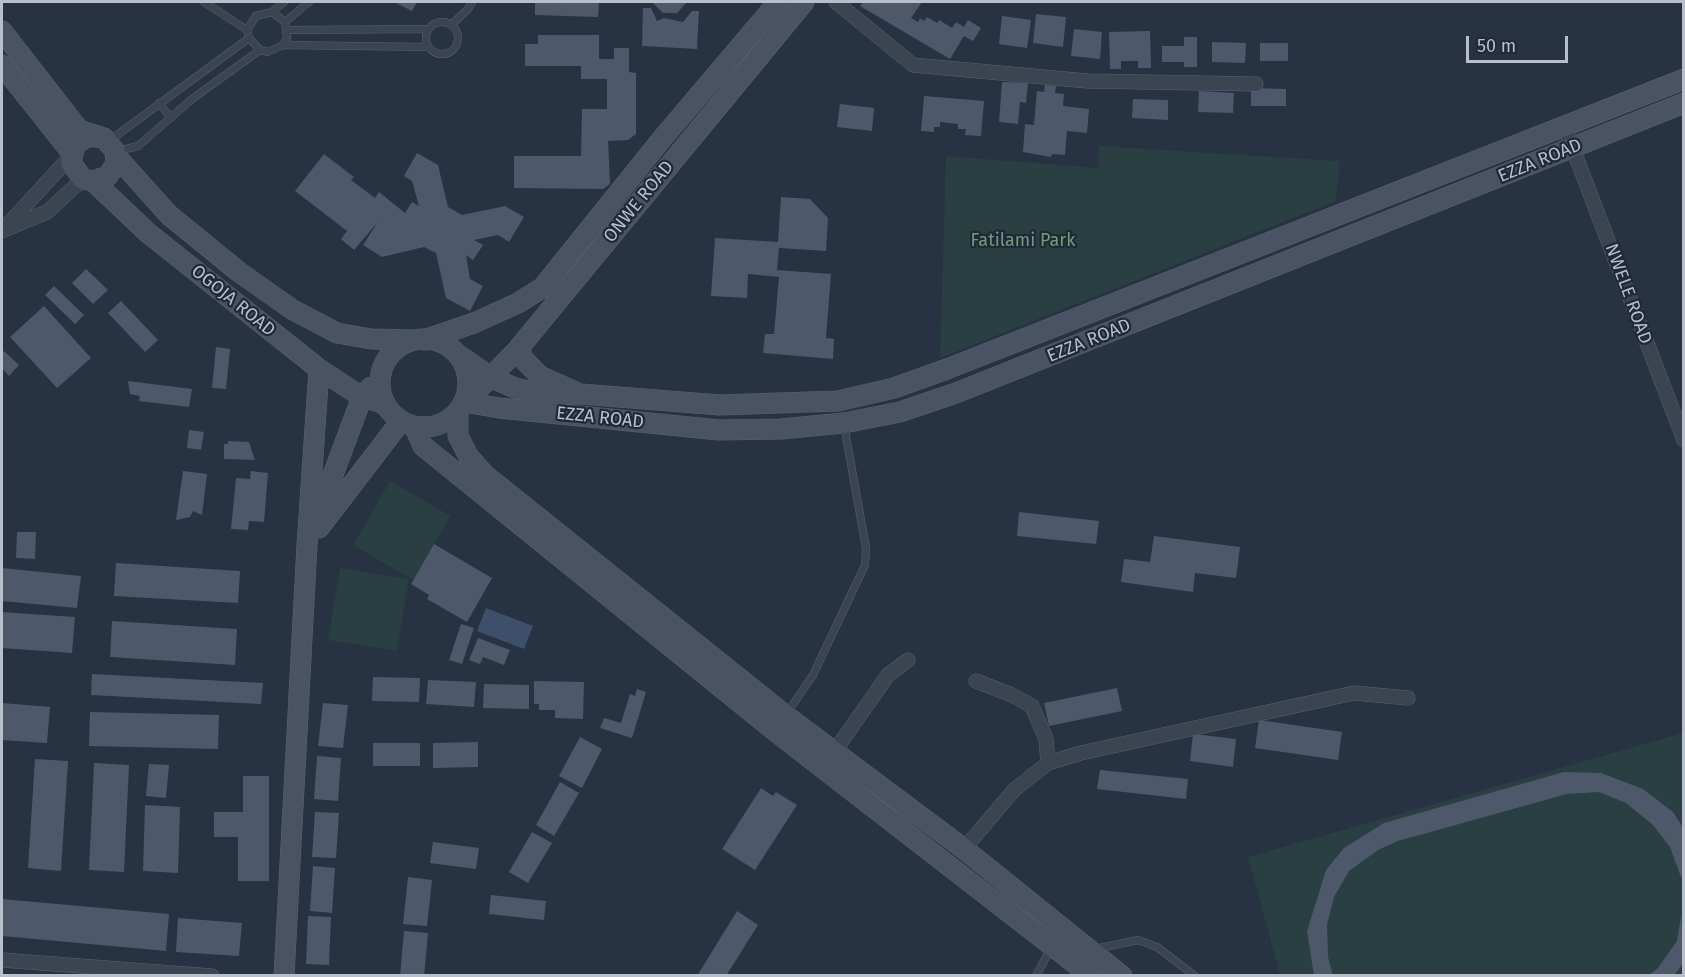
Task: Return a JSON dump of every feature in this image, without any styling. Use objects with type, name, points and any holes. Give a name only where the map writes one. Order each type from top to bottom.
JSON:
[{"type":"main road","name":"ONWE ROAD","points":[[420,340],[474,323],[518,303],[542,288],[661,140],[778,2]]},
{"type":"main road","name":"ONWE ROAD","points":[[463,402],[492,378],[518,349],[804,2]]},
{"type":"main road","name":"OGOJA ROAD","points":[[2,31],[79,130],[111,146],[169,215],[239,272],[293,310],[337,333],[371,339],[420,340]]},
{"type":"main road","points":[[2,65],[71,154],[73,169],[88,180],[108,176],[113,171],[111,146],[88,136],[81,139],[71,154]]},
{"type":"main road","name":"EZZA ROAD","points":[[456,353],[492,378],[515,388],[541,394],[581,394],[720,405],[838,400],[894,388],[1565,128],[1683,80]]},
{"type":"main road","name":"EZZA ROAD","points":[[463,402],[499,408],[719,429],[781,429],[844,423],[900,412],[956,393],[1683,103]]},
{"type":"main road","points":[[661,140],[678,154]]},
{"type":"main road","name":"OGOJA ROAD","points":[[88,180],[148,233],[319,369],[362,397],[385,404]]},
{"type":"main road","points":[[307,545],[362,397],[380,375],[384,365],[396,349],[420,340],[444,345],[456,353],[466,372],[458,436],[469,457],[485,475],[785,715],[964,849],[1122,975]]},
{"type":"main road","points":[[518,349],[525,361],[540,376],[581,394]]},
{"type":"main road","points":[[284,975],[307,545],[319,369]]},
{"type":"main road","points":[[947,369],[956,393]]},
{"type":"main road","points":[[380,375],[380,390],[385,404],[408,424],[423,446],[775,731],[1091,975]]},
{"type":"main road","points":[[408,424],[438,425],[463,402]]},
{"type":"main road","points":[[307,545],[408,424]]},
{"type":"street","points":[[836,2],[913,65],[1087,81],[1256,84]]},
{"type":"street","name":"NWELE ROAD","points":[[1565,128],[1679,416],[1683,441]]},
{"type":"street","points":[[2,231],[71,154]]},
{"type":"street","points":[[2,231],[47,212],[88,180]]},
{"type":"street","points":[[834,752],[888,675],[908,660]]},
{"type":"street","points":[[976,681],[1012,695],[1032,706],[1046,739],[1048,763]]},
{"type":"street","points":[[964,849],[1014,790],[1048,763],[1081,753],[1354,693],[1408,698]]},
{"type":"street","points":[[2,960],[212,975]]},
{"type":"lane","points":[[204,2],[247,30],[249,38],[260,50],[268,52],[283,45],[428,47],[438,54],[444,54],[455,48],[458,35],[451,25],[439,22],[428,29],[288,30]]},
{"type":"lane","points":[[247,30],[256,16],[272,12],[284,2]]},
{"type":"lane","points":[[285,21],[309,2]]},
{"type":"lane","points":[[451,25],[472,2]]},
{"type":"lane","points":[[272,12],[285,21],[288,30],[283,45]]},
{"type":"lane","points":[[428,29],[426,34],[428,47]]},
{"type":"lane","points":[[111,146],[159,103],[249,38]]},
{"type":"lane","points":[[111,146],[138,146],[260,50]]},
{"type":"lane","points":[[159,103],[171,118]]},
{"type":"lane","points":[[785,715],[813,675],[865,564],[866,548],[844,423]]},
{"type":"lane","points":[[1036,975],[1064,929]]},
{"type":"lane","points":[[1090,950],[1114,943],[1138,940],[1157,947],[1195,975]]},
{"type":"green space","name":"Fatilami Park","points":[[1099,146],[1340,161],[1336,201],[940,358],[946,156],[1098,168]]},
{"type":"green space","points":[[390,481],[451,516],[413,580],[353,545]]},
{"type":"green space","points":[[340,568],[409,579],[397,651],[328,640]]},
{"type":"green space","points":[[1683,733],[1683,975],[1280,975],[1248,857]]},
{"type":"water","points":[[486,608],[533,626],[524,649],[477,631]]},
{"type":"building","points":[[394,2],[417,2],[412,11]]},
{"type":"building","points":[[535,2],[599,2],[598,17],[535,15]]},
{"type":"building","points":[[652,2],[687,2],[677,13],[663,13]]},
{"type":"building","points":[[863,2],[922,2],[911,18],[918,22],[920,18],[924,21],[927,17],[937,23],[939,20],[952,28],[956,22],[964,27],[968,20],[981,28],[973,41],[964,36],[950,59],[860,6]]},
{"type":"building","points":[[643,8],[651,8],[657,21],[664,18],[683,22],[692,11],[699,11],[697,49],[642,46]]},
{"type":"building","points":[[1036,14],[1066,17],[1063,47],[1033,43]]},
{"type":"building","points":[[1002,16],[1031,20],[1027,48],[999,44]]},
{"type":"building","points":[[1074,29],[1102,32],[1100,59],[1071,56]]},
{"type":"building","points":[[1150,31],[1151,68],[1138,68],[1138,61],[1121,61],[1121,69],[1110,69],[1109,32]]},
{"type":"building","points":[[538,35],[599,35],[599,59],[614,59],[614,48],[629,48],[629,72],[636,73],[636,134],[628,140],[608,141],[610,184],[603,189],[514,188],[514,156],[581,156],[582,109],[607,109],[607,79],[581,79],[581,66],[525,66],[525,44],[538,44]]},
{"type":"building","points":[[1184,37],[1197,37],[1197,67],[1184,67],[1184,62],[1162,62],[1162,46],[1184,46]]},
{"type":"building","points":[[1212,42],[1246,43],[1245,63],[1212,62]]},
{"type":"building","points":[[1260,43],[1288,43],[1288,61],[1260,61]]},
{"type":"building","points":[[1002,82],[1028,83],[1026,103],[1020,102],[1018,124],[999,122]]},
{"type":"building","points":[[1045,85],[1056,86],[1055,93],[1064,94],[1063,106],[1089,109],[1087,133],[1067,131],[1065,155],[1052,154],[1051,157],[1023,152],[1025,124],[1034,125],[1037,91],[1044,92]]},
{"type":"building","points":[[1251,88],[1286,89],[1286,106],[1251,106]]},
{"type":"building","points":[[1199,91],[1234,93],[1233,113],[1198,112]]},
{"type":"building","points":[[924,96],[984,101],[981,136],[965,135],[966,129],[958,129],[958,124],[940,122],[940,127],[934,127],[934,132],[921,131]]},
{"type":"building","points":[[1133,99],[1168,100],[1168,120],[1132,118]]},
{"type":"building","points":[[840,104],[874,108],[872,131],[837,127]]},
{"type":"building","points":[[417,153],[438,165],[448,207],[462,215],[505,206],[524,217],[509,242],[498,235],[474,240],[483,245],[473,260],[466,255],[470,279],[483,286],[470,311],[446,298],[436,253],[424,247],[382,257],[363,245],[377,223],[354,250],[341,239],[347,231],[295,191],[324,154],[354,177],[351,180],[375,198],[379,192],[405,213],[412,202],[419,206],[412,181],[404,176]]},
{"type":"building","points":[[781,197],[810,199],[828,218],[826,251],[779,248],[777,270],[831,274],[826,338],[834,339],[833,359],[763,353],[765,334],[774,334],[779,277],[748,274],[747,298],[711,296],[715,238],[778,242]]},
{"type":"building","points":[[86,269],[108,290],[93,304],[72,283]]},
{"type":"building","points":[[54,286],[84,315],[75,324],[45,295]]},
{"type":"building","points":[[121,301],[158,340],[145,352],[108,313]]},
{"type":"building","points":[[44,306],[91,358],[57,388],[10,337]]},
{"type":"building","points":[[216,347],[230,349],[226,389],[212,388]]},
{"type":"building","points":[[4,351],[19,365],[9,376],[2,368]]},
{"type":"building","points":[[128,381],[192,389],[189,407],[139,401],[140,396],[130,394]]},
{"type":"building","points":[[189,430],[204,432],[201,450],[187,448]]},
{"type":"building","points":[[228,441],[249,442],[255,460],[224,459],[224,444],[228,444]]},
{"type":"building","points":[[183,471],[207,474],[202,515],[193,511],[190,517],[176,520]]},
{"type":"building","points":[[251,471],[268,473],[264,522],[249,521],[248,530],[231,529],[236,478],[250,479]]},
{"type":"building","points":[[1019,512],[1099,521],[1096,544],[1017,536]]},
{"type":"building","points":[[17,532],[36,532],[35,559],[16,558]]},
{"type":"building","points":[[1154,536],[1240,547],[1236,578],[1195,573],[1193,592],[1121,582],[1124,559],[1150,562]]},
{"type":"building","points":[[434,544],[492,578],[467,622],[427,599],[429,595],[411,584]]},
{"type":"building","points":[[116,563],[240,571],[238,603],[114,596]]},
{"type":"building","points":[[2,568],[81,576],[77,608],[2,601]]},
{"type":"building","points":[[2,612],[75,617],[72,653],[2,648]]},
{"type":"building","points":[[112,621],[237,629],[235,665],[110,657]]},
{"type":"building","points":[[461,624],[474,628],[462,664],[449,660]]},
{"type":"building","points":[[478,638],[510,650],[504,665],[483,657],[480,664],[469,660]]},
{"type":"building","points":[[92,674],[263,683],[261,704],[91,695]]},
{"type":"building","points":[[373,677],[420,678],[419,702],[372,701]]},
{"type":"building","points":[[428,680],[476,682],[474,707],[426,704]]},
{"type":"building","points":[[534,681],[584,682],[583,719],[555,718],[555,710],[539,710],[539,704],[534,704]]},
{"type":"building","points":[[484,684],[529,685],[529,709],[483,708]]},
{"type":"building","points":[[1117,688],[1122,711],[1049,726],[1044,703]]},
{"type":"building","points":[[637,689],[646,692],[632,738],[600,728],[604,718],[621,723],[630,694],[635,696]]},
{"type":"building","points":[[2,703],[50,707],[47,743],[2,740]]},
{"type":"building","points":[[323,703],[348,705],[343,748],[318,746]]},
{"type":"building","points":[[90,712],[219,715],[218,749],[89,746]]},
{"type":"building","points":[[1259,720],[1342,732],[1338,760],[1255,748]]},
{"type":"building","points":[[1193,734],[1236,739],[1233,767],[1190,761]]},
{"type":"building","points":[[580,737],[602,749],[582,788],[559,776]]},
{"type":"building","points":[[478,742],[478,767],[433,768],[433,743]]},
{"type":"building","points":[[373,743],[420,743],[420,766],[373,766]]},
{"type":"building","points":[[317,756],[341,758],[338,801],[314,799]]},
{"type":"building","points":[[35,759],[68,761],[61,871],[28,868]]},
{"type":"building","points":[[94,763],[129,765],[124,872],[89,870]]},
{"type":"building","points":[[149,764],[169,765],[166,798],[146,796]]},
{"type":"building","points":[[1100,770],[1188,779],[1186,799],[1097,789]]},
{"type":"building","points":[[1564,772],[1601,773],[1643,789],[1673,812],[1684,829],[1684,876],[1681,877],[1670,847],[1653,825],[1626,803],[1599,792],[1567,794],[1398,841],[1378,850],[1349,871],[1334,897],[1327,925],[1328,957],[1333,976],[1314,976],[1307,931],[1326,870],[1344,848],[1384,823]]},
{"type":"building","points":[[243,776],[269,776],[269,881],[238,881],[238,837],[214,837],[214,812],[243,812]]},
{"type":"building","points":[[560,782],[579,793],[554,836],[536,825]]},
{"type":"building","points":[[761,788],[773,796],[776,792],[797,805],[755,870],[722,849]]},
{"type":"building","points":[[145,805],[180,807],[178,873],[143,871]]},
{"type":"building","points":[[315,812],[339,813],[336,858],[312,857]]},
{"type":"building","points":[[532,832],[552,843],[528,883],[509,872]]},
{"type":"building","points":[[433,842],[479,848],[476,869],[430,863]]},
{"type":"building","points":[[313,866],[335,868],[332,913],[310,911]]},
{"type":"building","points":[[408,877],[432,880],[427,926],[403,924]]},
{"type":"building","points":[[491,895],[546,901],[544,920],[489,914]]},
{"type":"building","points":[[2,899],[169,914],[166,951],[2,936]]},
{"type":"building","points":[[737,911],[758,925],[726,976],[697,976]]},
{"type":"building","points":[[308,916],[331,917],[329,965],[306,964]]},
{"type":"building","points":[[1681,916],[1684,962],[1674,976],[1648,976],[1658,968],[1677,941]]},
{"type":"building","points":[[178,918],[242,923],[239,956],[176,952]]},
{"type":"building","points":[[404,931],[428,933],[424,976],[400,976]]}]
